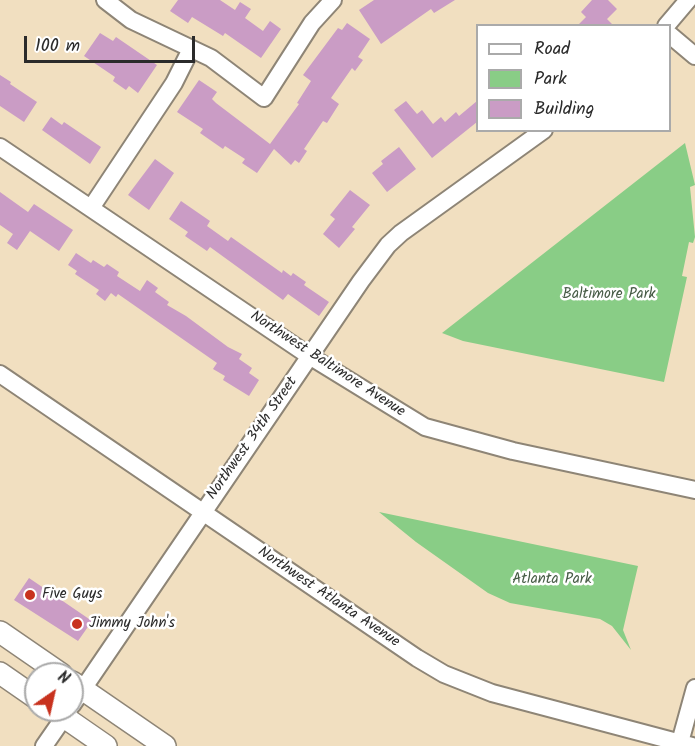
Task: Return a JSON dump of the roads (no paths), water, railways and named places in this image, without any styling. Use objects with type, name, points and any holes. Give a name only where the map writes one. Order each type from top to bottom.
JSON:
[{"type":"main road","points":[[0,632],[44,662]]},
{"type":"main road","points":[[0,673],[24,690]]},
{"type":"main road","points":[[84,709],[165,746]]},
{"type":"main road","points":[[84,720],[106,746]]},
{"type":"street","points":[[105,0],[131,20],[211,58],[264,98],[312,23],[333,0]]},
{"type":"street","points":[[668,24],[688,0]]},
{"type":"street","points":[[671,37],[695,56]]},
{"type":"street","points":[[91,208],[174,83],[190,49]]},
{"type":"street","name":"Northwest 34th Street","points":[[84,681],[388,245],[436,207],[541,132]]},
{"type":"street","name":"Northwest Baltimore Avenue","points":[[0,147],[310,357],[425,427],[513,451],[695,490]]},
{"type":"street","name":"Northwest Atlanta Avenue","points":[[0,374],[417,658],[444,674],[492,693],[684,745]]},
{"type":"street","points":[[684,745],[695,688]]},
{"type":"street","name":"Northwest 34th Street","points":[[44,746],[58,722]]},
{"type":"place","name":"Five Guys","points":[[30,595]]},
{"type":"place","name":"Jimmy John's","points":[[77,624]]},
{"type":"park label","name":"Baltimore Park","points":[[609,295]]},
{"type":"park label","name":"Atlanta Park","points":[[552,580]]}]
